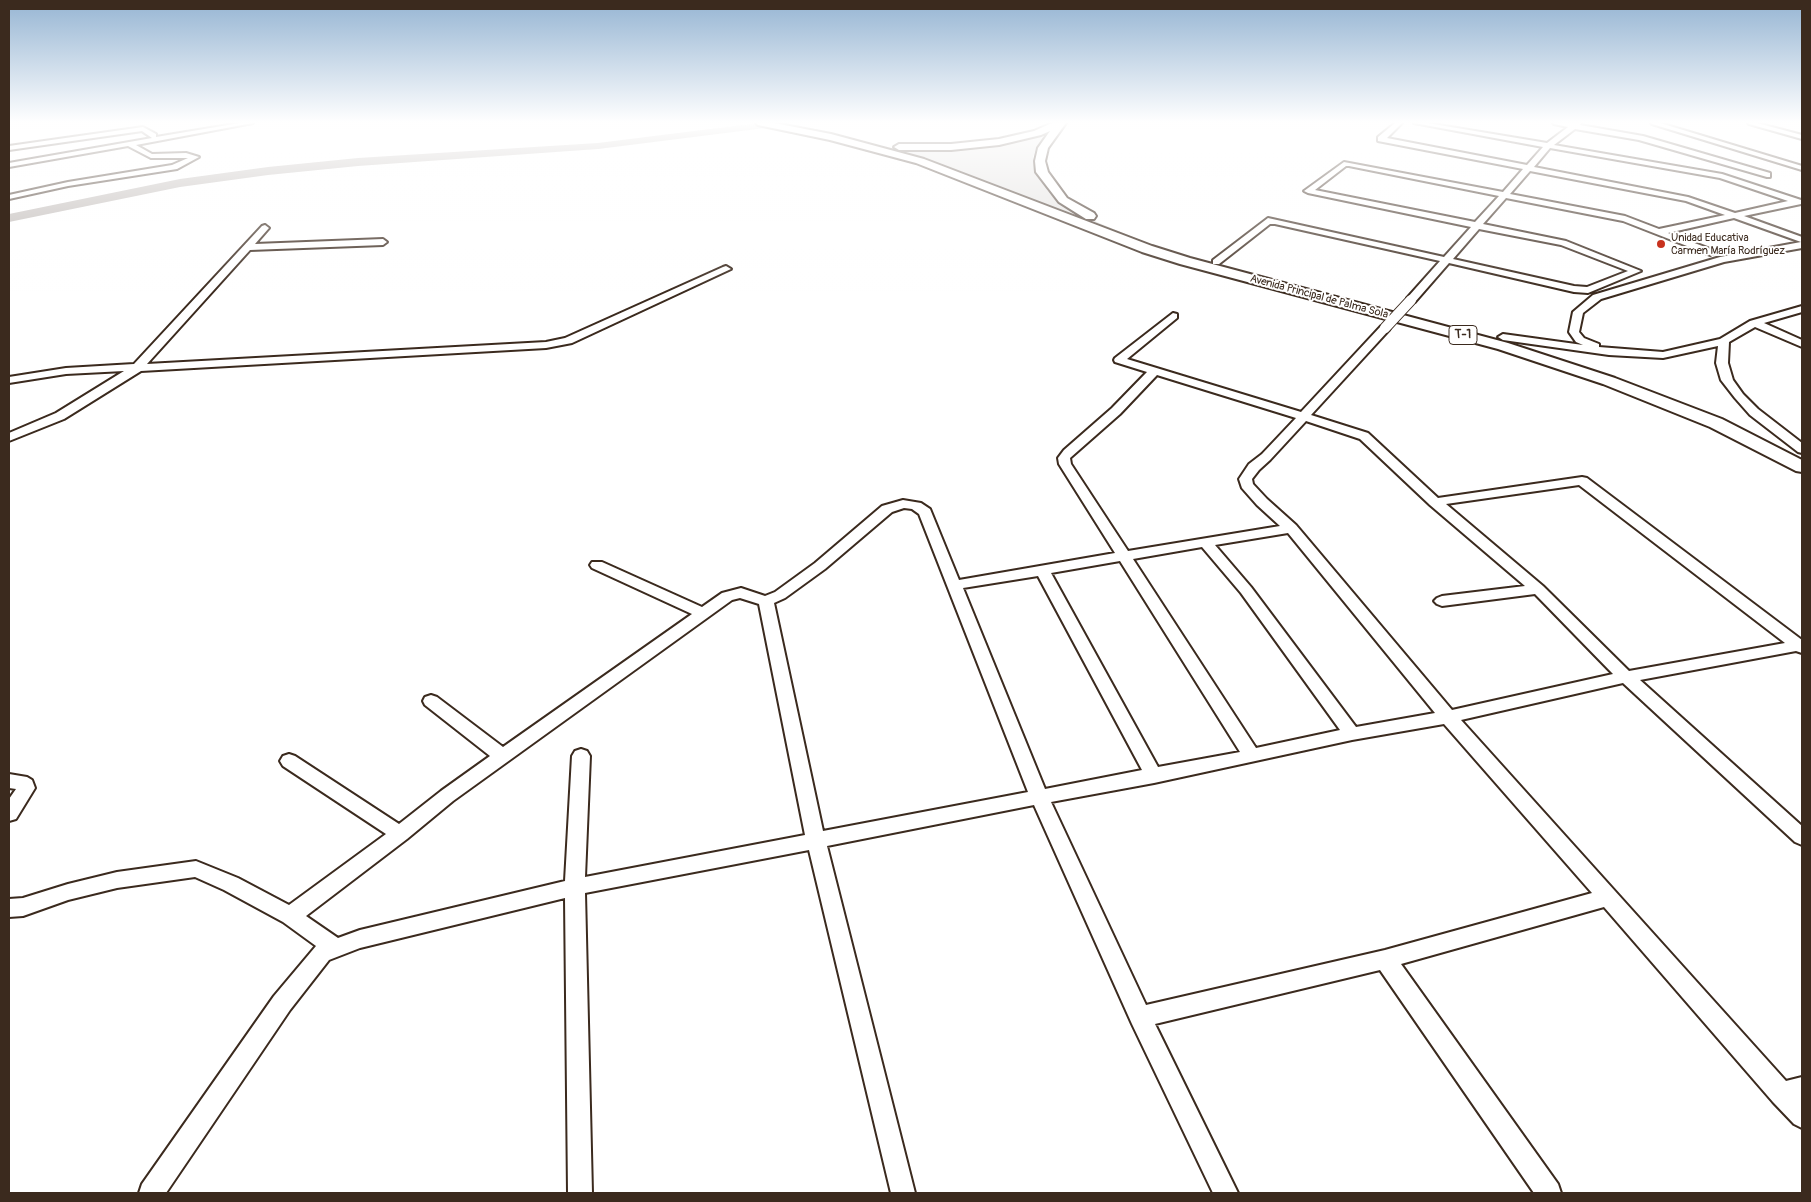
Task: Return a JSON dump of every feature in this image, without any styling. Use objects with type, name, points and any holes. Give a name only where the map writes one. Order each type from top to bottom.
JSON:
[{"type":"highway","name":"Avenida Principal de Palma Sola","points":[[968,179],[1147,250],[1503,346],[1609,381],[1716,424],[1802,467]]},
{"type":"highway","name":"Avenida Principal de Palma Sola","points":[[1047,179],[1063,200],[1076,210],[1163,246],[1216,262],[1503,337],[1609,372],[1716,413],[1802,455]]},
{"type":"street","points":[[9,196],[99,179]]},
{"type":"street","points":[[1216,262],[1268,221],[1274,221],[1574,289],[1588,290],[1636,271],[1563,243],[1308,191],[1324,179]]},
{"type":"street","points":[[1425,179],[1625,219],[1710,252]]},
{"type":"street","points":[[1519,179],[1478,227],[1266,457],[1254,467],[1245,479],[1247,485],[1262,502],[1291,528],[1448,717],[1608,896],[1791,1091],[1802,1116]]},
{"type":"street","points":[[1591,179],[1688,198],[1802,240]]},
{"type":"street","points":[[1731,179],[1800,202]]},
{"type":"street","points":[[1659,232],[1800,202]]},
{"type":"street","points":[[9,437],[60,416],[137,368],[264,228]]},
{"type":"street","points":[[248,247],[383,242]]},
{"type":"street","points":[[1609,352],[1580,340],[1574,332],[1578,312],[1597,298],[1723,258],[1802,245]]},
{"type":"street","points":[[9,380],[66,372],[546,345],[568,341],[726,269]]},
{"type":"street","points":[[1503,337],[1609,352],[1663,355],[1724,341],[1754,323],[1802,309]]},
{"type":"street","points":[[1173,316],[1119,360],[1364,436],[1435,502],[1538,589],[1626,677],[1802,838]]},
{"type":"street","points":[[1754,323],[1802,344]]},
{"type":"street","points":[[1724,341],[1722,363],[1727,380],[1754,412],[1802,449]]},
{"type":"street","points":[[1154,371],[1116,411],[1064,458],[1065,464],[1252,756]]},
{"type":"street","points":[[1435,502],[1582,481],[1801,646]]},
{"type":"street","points":[[290,916],[400,834],[447,796],[727,596],[735,593],[746,594],[766,601],[780,595],[820,566],[887,509],[903,504],[916,506],[925,512],[1040,798],[1140,1017],[1226,1193]]},
{"type":"street","points":[[955,586],[1043,572],[1124,555],[1291,528]]},
{"type":"street","points":[[1206,543],[1246,590],[1352,734]]},
{"type":"street","points":[[597,565],[703,613]]},
{"type":"street","points":[[1043,572],[1154,776]]},
{"type":"street","points":[[1442,601],[1538,589]]},
{"type":"street","points":[[766,601],[816,841],[903,1193]]},
{"type":"street","points":[[151,1193],[282,1003],[322,953],[360,939],[575,887],[1154,776],[1352,734],[1448,717],[1626,677],[1801,646]]},
{"type":"street","points":[[431,701],[502,756]]},
{"type":"street","points":[[580,756],[575,887],[580,1193]]},
{"type":"street","points":[[289,761],[400,834]]},
{"type":"street","points":[[9,781],[21,782],[26,785],[26,788],[9,814]]},
{"type":"street","points":[[9,908],[23,907],[68,892],[117,880],[186,869],[207,873],[290,916],[336,948]]},
{"type":"street","points":[[1140,1017],[1385,959],[1608,896]]},
{"type":"street","points":[[1385,959],[1549,1193]]},
{"type":"shaded area","points":[[967,179],[1042,179],[1048,191],[1064,205],[1099,223],[1162,249],[1160,250]]},
{"type":"waterway","points":[[9,218],[180,183],[209,179]]},
{"type":"place","name":"Unidad Educativa Carmen María Rodríguez","points":[[1661,244]]}]
